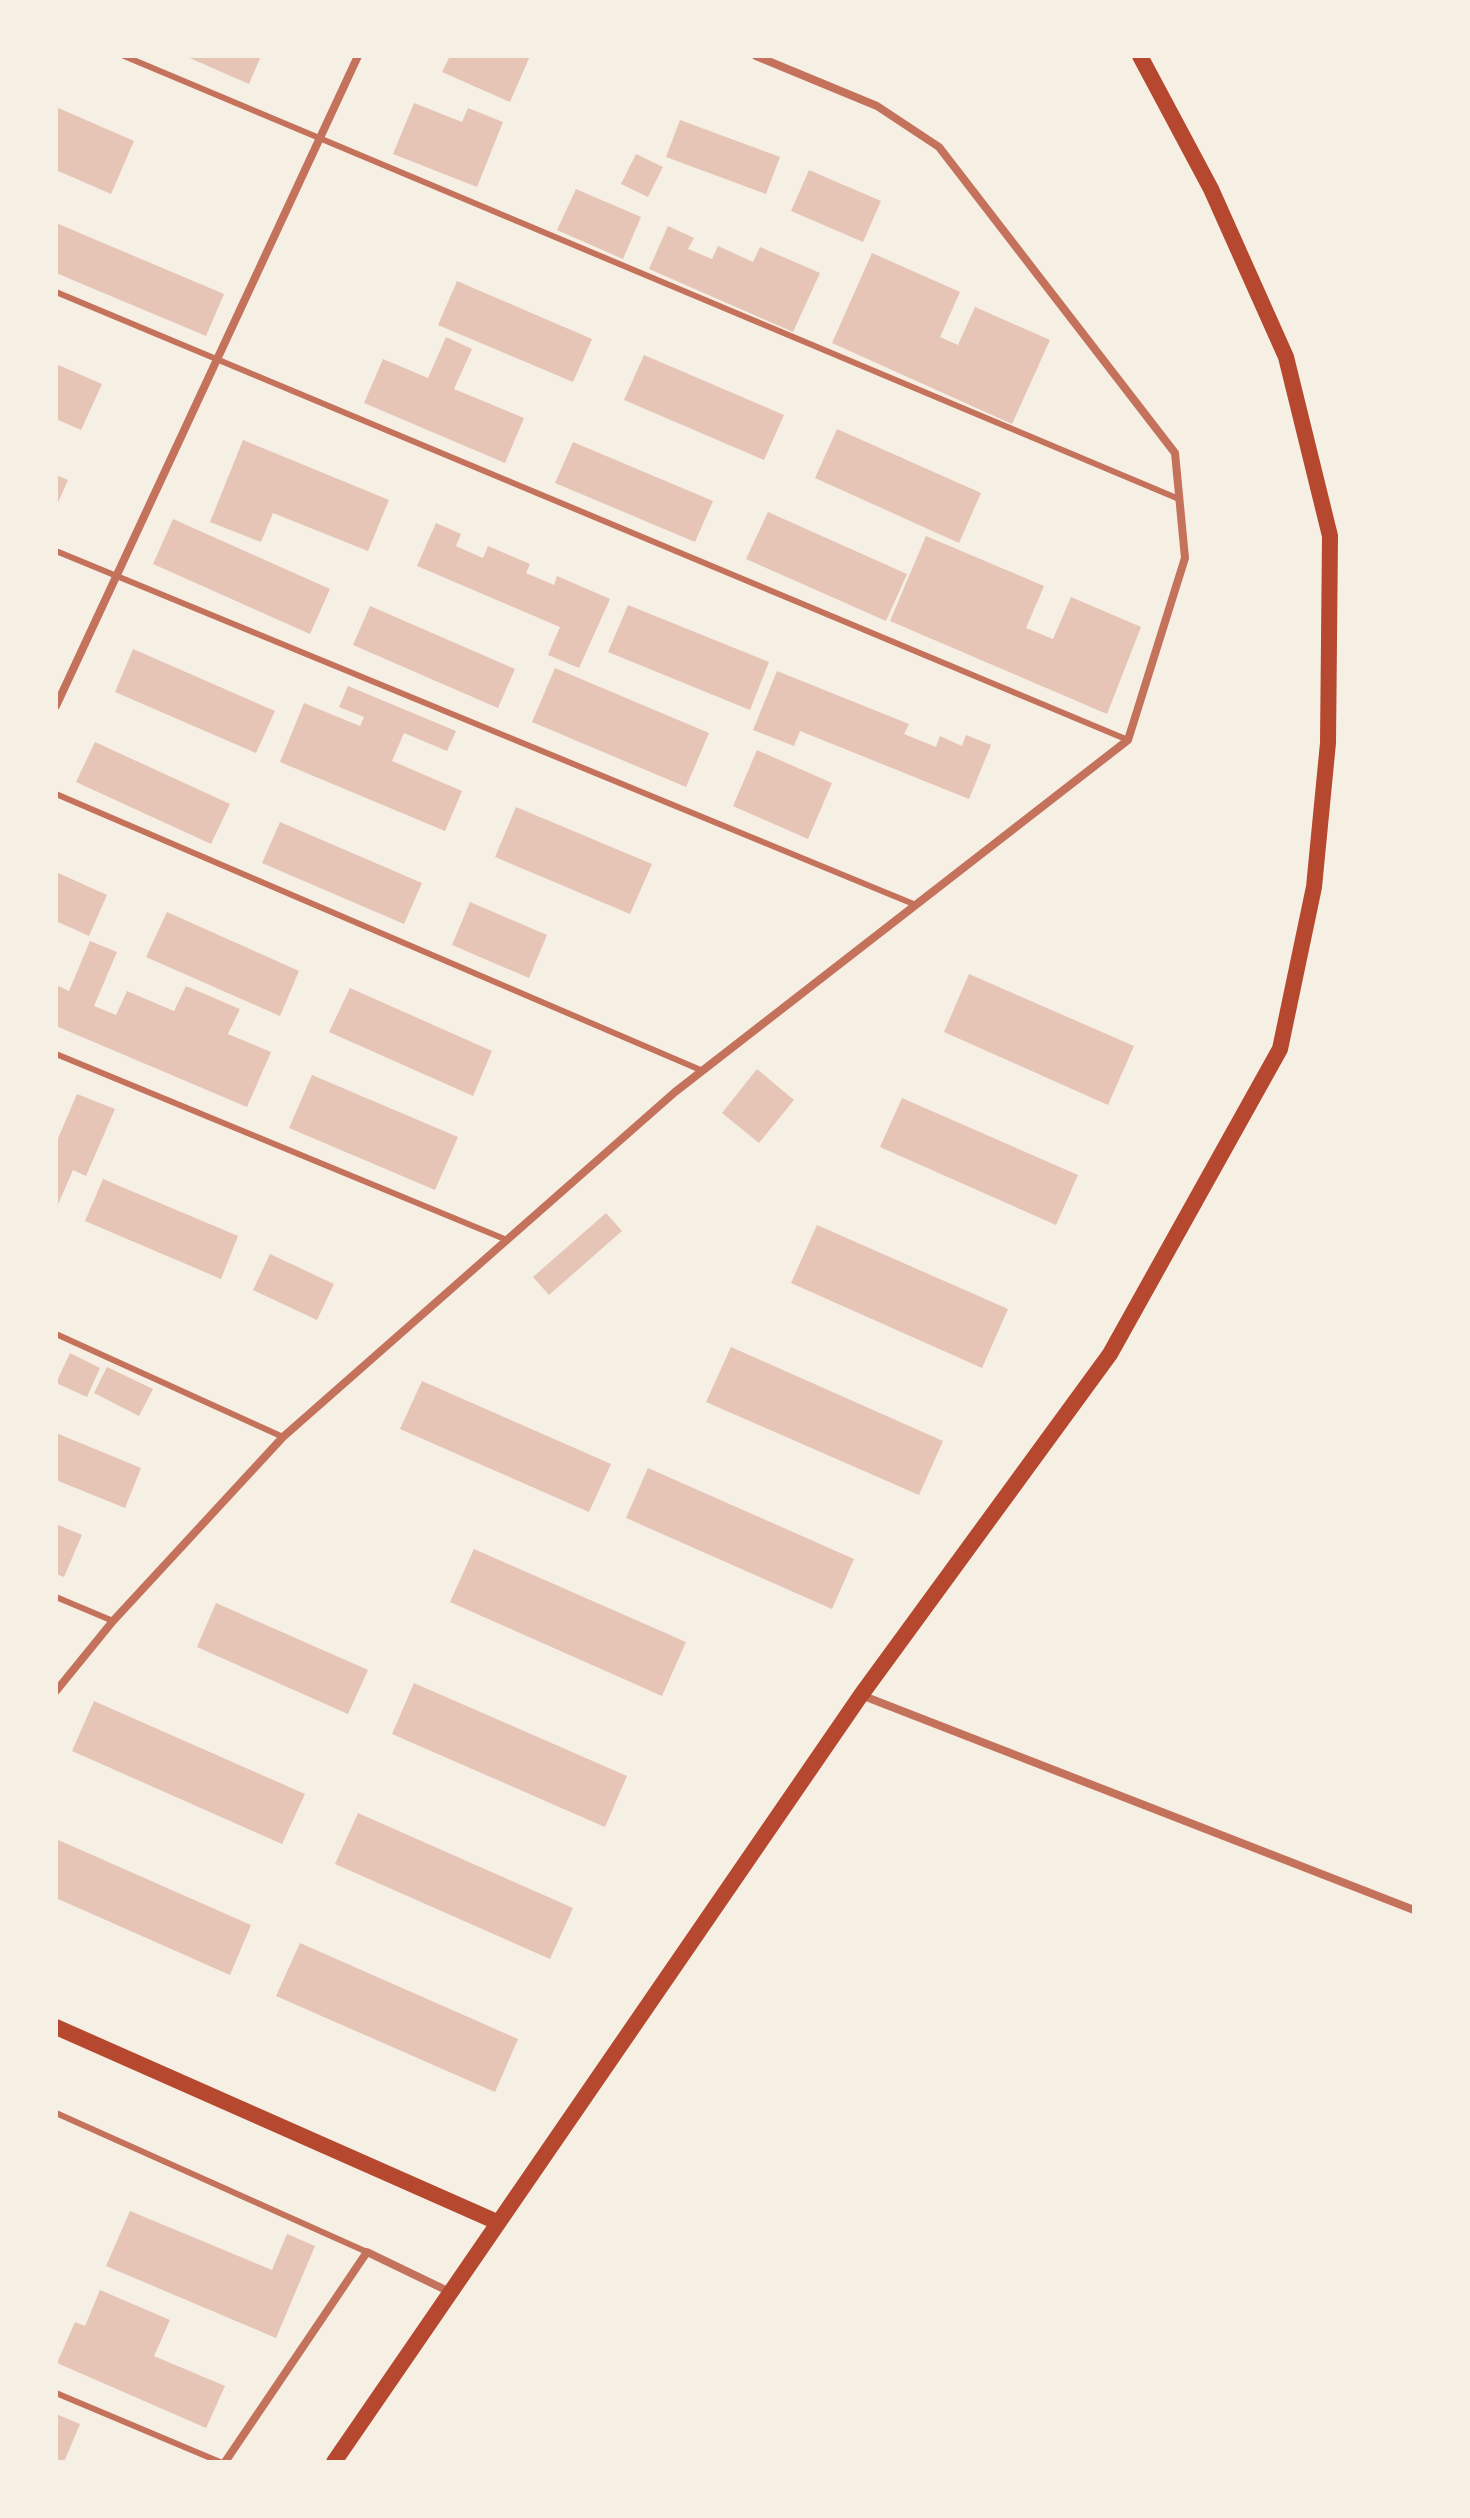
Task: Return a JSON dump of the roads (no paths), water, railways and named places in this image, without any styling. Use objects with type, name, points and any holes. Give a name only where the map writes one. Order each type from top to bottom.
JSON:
[{"type":"main road","points":[[334,2462],[861,1695],[1110,1354],[1280,1049],[1314,887],[1328,743],[1330,536],[1286,357],[1211,189],[1140,56]]},
{"type":"main road","points":[[56,2027],[497,2222]]},
{"type":"street","points":[[56,706],[358,56]]},
{"type":"street","points":[[56,1691],[113,1621],[283,1437],[703,1071],[1128,740],[1185,558],[1175,453],[939,147],[877,106],[756,56]]},
{"type":"street","points":[[861,1695],[1414,1910]]},
{"type":"street","points":[[222,2462],[367,2252],[450,2292]]},
{"type":"lane","points":[[124,56],[1179,499]]},
{"type":"lane","points":[[56,292],[1128,740]]},
{"type":"lane","points":[[56,551],[916,905]]},
{"type":"lane","points":[[56,794],[703,1071]]},
{"type":"lane","points":[[56,1054],[507,1240]]},
{"type":"lane","points":[[56,1334],[283,1437]]},
{"type":"lane","points":[[56,1597],[113,1621]]},
{"type":"lane","points":[[56,2113],[367,2252]]},
{"type":"lane","points":[[56,2393],[222,2462]]}]
